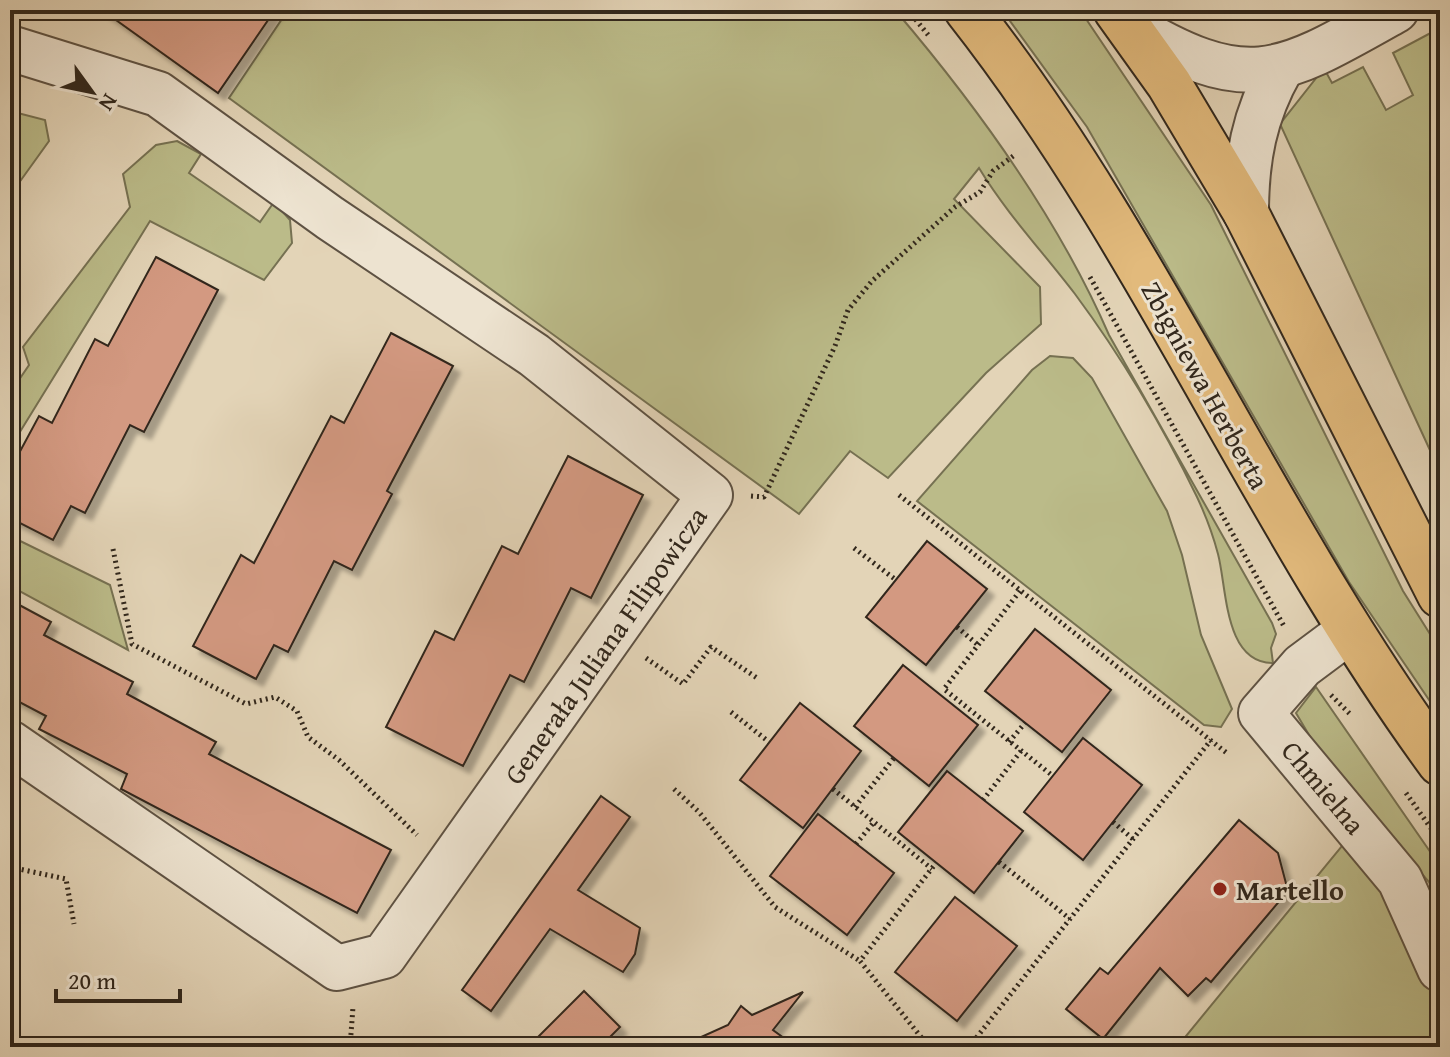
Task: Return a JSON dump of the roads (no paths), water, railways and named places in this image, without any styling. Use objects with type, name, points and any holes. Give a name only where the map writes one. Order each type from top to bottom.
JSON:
[{"type":"main road","name":"Zbigniewa Herberta","points":[[967,10],[1075,160],[1349,631],[1440,763]]},
{"type":"main road","points":[[1121,16],[1177,96],[1246,213],[1440,595]]},
{"type":"street","points":[[1121,16],[1195,60],[1234,71],[1281,68],[1326,49],[1396,10]]},
{"type":"street","name":"Generała Juliana Filipowicza","points":[[10,48],[158,94],[330,218],[534,355],[710,495],[384,956],[337,968],[10,743]]},
{"type":"street","points":[[1246,213],[1246,172],[1253,135],[1263,100],[1281,68]]},
{"type":"street","name":"Chmielna","points":[[1349,631],[1302,666],[1261,713],[1400,880],[1440,969]]},
{"type":"place","name":"Martello","points":[[1220,889]]}]
